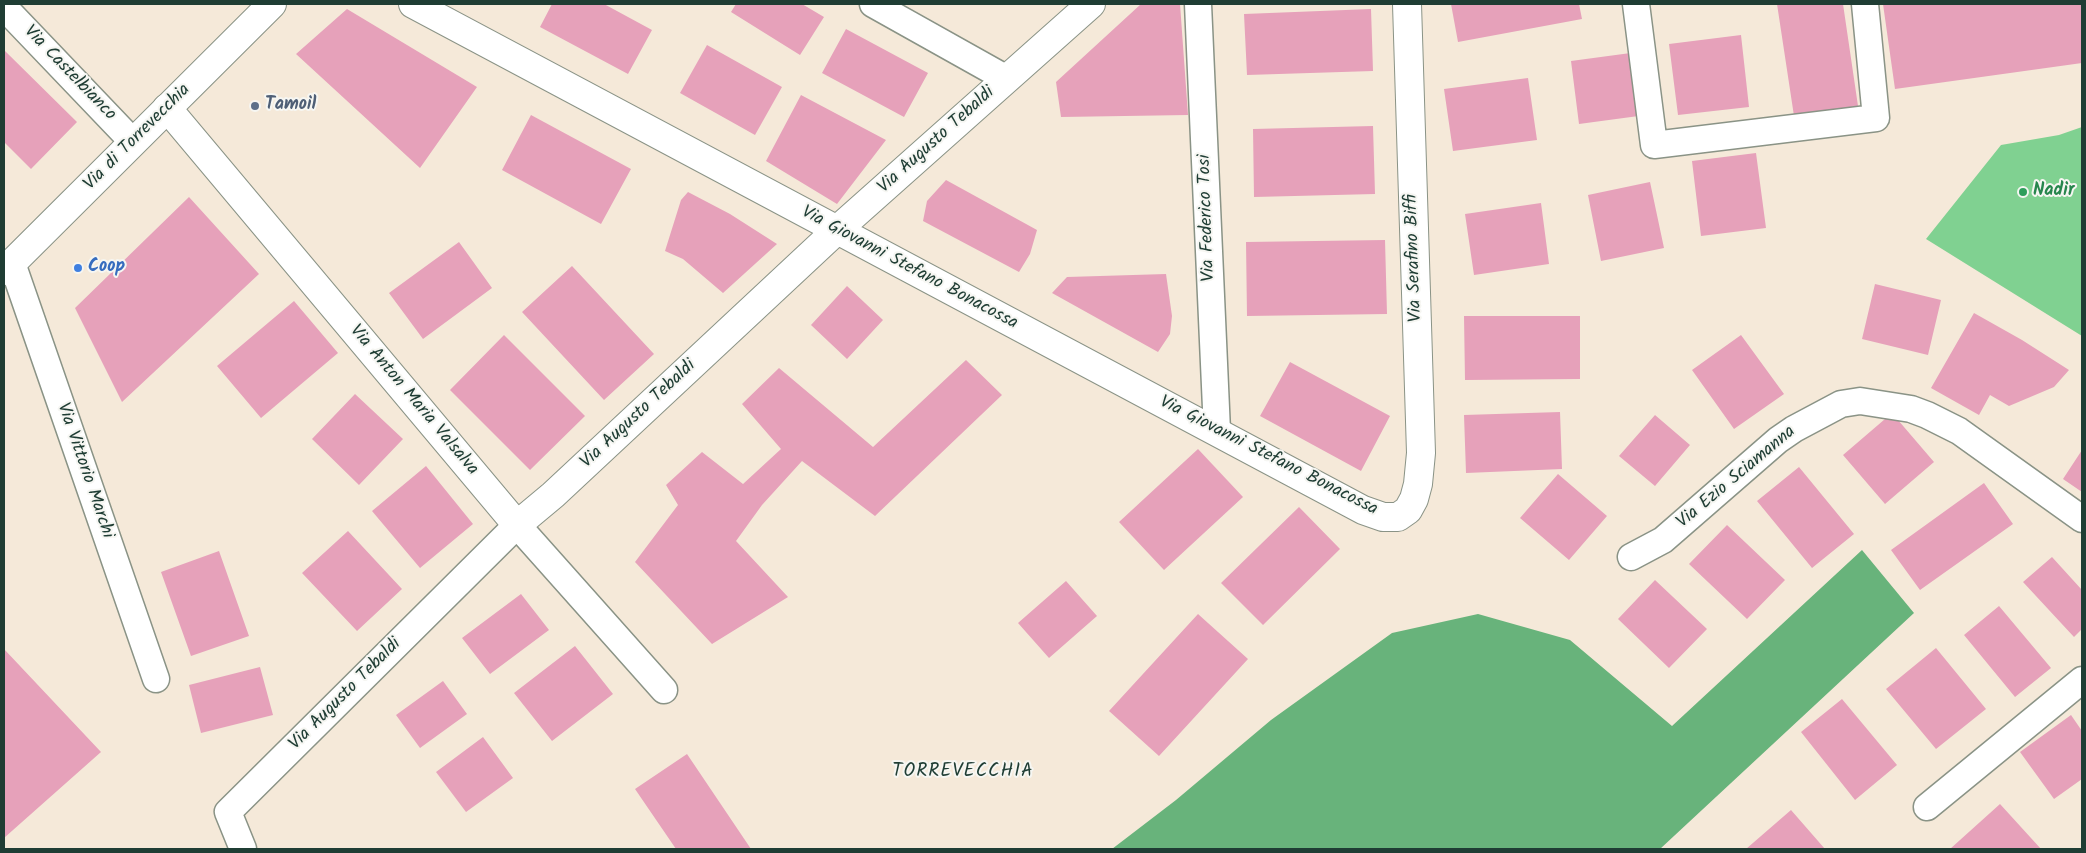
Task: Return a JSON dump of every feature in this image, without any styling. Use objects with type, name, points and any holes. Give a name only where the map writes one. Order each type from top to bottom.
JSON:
[{"type":"street","name":"Via di Torrevecchia","points":[[8,267],[272,4]]},
{"type":"street","name":"Via Giovanni Stefano Bonacossa","points":[[414,4],[1363,510],[1383,517],[1398,517],[1408,510]]},
{"type":"street","points":[[873,4],[1007,79]]},
{"type":"street","name":"Via Augusto Tebaldi","points":[[243,849],[228,812],[517,525],[561,488],[837,230],[1090,4]]},
{"type":"street","name":"Via Federico Tosi","points":[[1198,4],[1217,432]]},
{"type":"street","name":"Via Serafino Biffi","points":[[1407,4],[1420,453],[1418,484],[1414,499],[1408,510]]},
{"type":"street","points":[[1636,4],[1654,145],[1876,118],[1865,4]]},
{"type":"street","name":"Via Castelbianco","points":[[4,7],[133,142]]},
{"type":"street","name":"Via Anton Maria Valsalva","points":[[168,108],[517,525],[664,690]]},
{"type":"street","name":"Via Vittorio Marchi","points":[[8,267],[156,679]]},
{"type":"street","name":"Via Ezio Sciamanna","points":[[1631,557],[1663,540],[1778,440],[1794,429],[1841,404],[1860,400],[1911,409],[1951,427],[2082,520]]},
{"type":"street","points":[[1928,807],[2082,680]]},
{"type":"green space","name":"Nadir","points":[[2082,127],[2082,336],[1926,239],[2001,145],[2059,135]]},
{"type":"green space","points":[[1862,550],[1914,613],[1660,849],[1112,849],[1176,800],[1271,720],[1392,633],[1478,614],[1570,640],[1672,726]]},
{"type":"building","points":[[552,4],[604,4],[652,30],[628,74],[540,27]]},
{"type":"building","points":[[736,4],[802,4],[824,17],[800,55],[731,12]]},
{"type":"building","points":[[1141,4],[1180,4],[1188,115],[1061,117],[1056,82]]},
{"type":"building","points":[[1451,4],[1579,4],[1582,19],[1458,42]]},
{"type":"building","points":[[1777,4],[1843,4],[1858,106],[1794,116]]},
{"type":"building","points":[[1883,4],[2082,4],[2082,63],[1895,89]]},
{"type":"building","points":[[347,9],[477,87],[420,168],[296,54]]},
{"type":"building","points":[[1371,9],[1373,71],[1247,75],[1244,14]]},
{"type":"building","points":[[846,29],[928,73],[904,117],[822,73]]},
{"type":"building","points":[[1741,35],[1749,107],[1678,115],[1669,44]]},
{"type":"building","points":[[707,45],[782,87],[755,135],[680,93]]},
{"type":"building","points":[[4,50],[77,122],[31,169],[4,142]]},
{"type":"building","points":[[1638,52],[1646,115],[1579,124],[1571,61]]},
{"type":"building","points":[[1528,78],[1537,140],[1453,151],[1444,89]]},
{"type":"building","points":[[801,95],[886,140],[837,204],[766,161]]},
{"type":"building","points":[[531,115],[631,169],[601,224],[502,170]]},
{"type":"building","points":[[1373,126],[1375,194],[1254,197],[1253,129]]},
{"type":"building","points":[[1756,153],[1766,228],[1701,236],[1692,161]]},
{"type":"building","points":[[946,180],[1037,230],[1030,254],[1019,272],[923,221],[927,201]]},
{"type":"building","points":[[1650,182],[1664,248],[1601,261],[1588,195]]},
{"type":"building","points":[[688,192],[730,214],[777,244],[723,293],[683,259],[665,251],[681,200]]},
{"type":"building","points":[[189,197],[259,274],[122,402],[75,308]]},
{"type":"building","points":[[1541,203],[1549,264],[1474,275],[1465,214]]},
{"type":"building","points":[[1385,240],[1387,314],[1247,316],[1246,242]]},
{"type":"building","points":[[459,242],[492,288],[423,339],[389,293]]},
{"type":"building","points":[[572,266],[654,354],[604,400],[522,312]]},
{"type":"building","points":[[1166,274],[1172,316],[1170,334],[1158,352],[1052,293],[1067,277]]},
{"type":"building","points":[[1875,284],[1941,300],[1928,355],[1862,339]]},
{"type":"building","points":[[847,286],[883,320],[847,359],[811,325]]},
{"type":"building","points":[[294,301],[338,353],[261,418],[217,366]]},
{"type":"building","points":[[1974,313],[2022,340],[2069,370],[2054,387],[2009,406],[1990,395],[1979,415],[1931,388]]},
{"type":"building","points":[[1464,316],[1580,316],[1580,379],[1465,380]]},
{"type":"building","points":[[504,335],[585,416],[530,470],[450,390]]},
{"type":"building","points":[[1741,335],[1784,394],[1734,429],[1692,370]]},
{"type":"building","points":[[966,360],[1002,395],[875,516],[802,461],[762,505],[736,541],[788,597],[712,644],[635,562],[678,505],[666,485],[702,452],[743,484],[781,449],[742,404],[779,368],[873,447]]},
{"type":"building","points":[[1290,362],[1390,416],[1361,471],[1260,416]]},
{"type":"building","points":[[355,394],[403,439],[359,485],[312,439]]},
{"type":"building","points":[[1560,412],[1562,469],[1466,473],[1464,415]]},
{"type":"building","points":[[1892,413],[1934,462],[1885,504],[1843,455]]},
{"type":"building","points":[[1655,415],[1690,445],[1655,486],[1619,456]]},
{"type":"building","points":[[1198,449],[1243,497],[1164,570],[1119,522]]},
{"type":"building","points":[[2082,450],[2082,492],[2063,479]]},
{"type":"building","points":[[426,466],[473,524],[420,568],[372,511]]},
{"type":"building","points":[[1799,467],[1854,534],[1812,568],[1757,501]]},
{"type":"building","points":[[1558,474],[1607,516],[1569,560],[1520,518]]},
{"type":"building","points":[[1984,483],[2013,524],[1920,590],[1891,550]]},
{"type":"building","points":[[1299,507],[1340,549],[1263,625],[1221,583]]},
{"type":"building","points":[[1727,525],[1785,580],[1747,619],[1689,564]]},
{"type":"building","points":[[348,531],[402,589],[357,631],[302,573]]},
{"type":"building","points":[[219,551],[249,636],[191,656],[161,572]]},
{"type":"building","points":[[2052,557],[2082,590],[2082,629],[2074,637],[2023,582]]},
{"type":"building","points":[[1655,580],[1707,629],[1669,668],[1618,619]]},
{"type":"building","points":[[1066,581],[1097,616],[1049,658],[1018,623]]},
{"type":"building","points":[[521,594],[549,630],[490,674],[462,638]]},
{"type":"building","points":[[1999,606],[2051,668],[2015,697],[1964,635]]},
{"type":"building","points":[[1198,614],[1248,659],[1159,756],[1109,711]]},
{"type":"building","points":[[575,646],[613,694],[552,741],[514,693]]},
{"type":"building","points":[[1936,648],[1986,709],[1936,749],[1886,689]]},
{"type":"building","points":[[4,649],[101,752],[4,838]]},
{"type":"building","points":[[260,667],[273,715],[201,733],[189,685]]},
{"type":"building","points":[[443,681],[467,714],[420,748],[396,715]]},
{"type":"building","points":[[1842,699],[1897,765],[1855,800],[1801,732]]},
{"type":"building","points":[[2071,715],[2082,731],[2082,779],[2054,799],[2020,752]]},
{"type":"building","points":[[483,737],[513,778],[466,812],[436,772]]},
{"type":"building","points":[[687,754],[751,849],[676,849],[635,789]]},
{"type":"building","points":[[2000,804],[2041,849],[1950,849]]},
{"type":"building","points":[[1791,810],[1825,849],[1746,849]]},
{"type":"place","name":"Tamoil","points":[[255,106]]},
{"type":"place","name":"Nadir","points":[[2023,192]]},
{"type":"place","name":"Coop","points":[[78,268]]},
{"type":"district","name":"TORREVECCHIA","points":[[963,773]]}]
